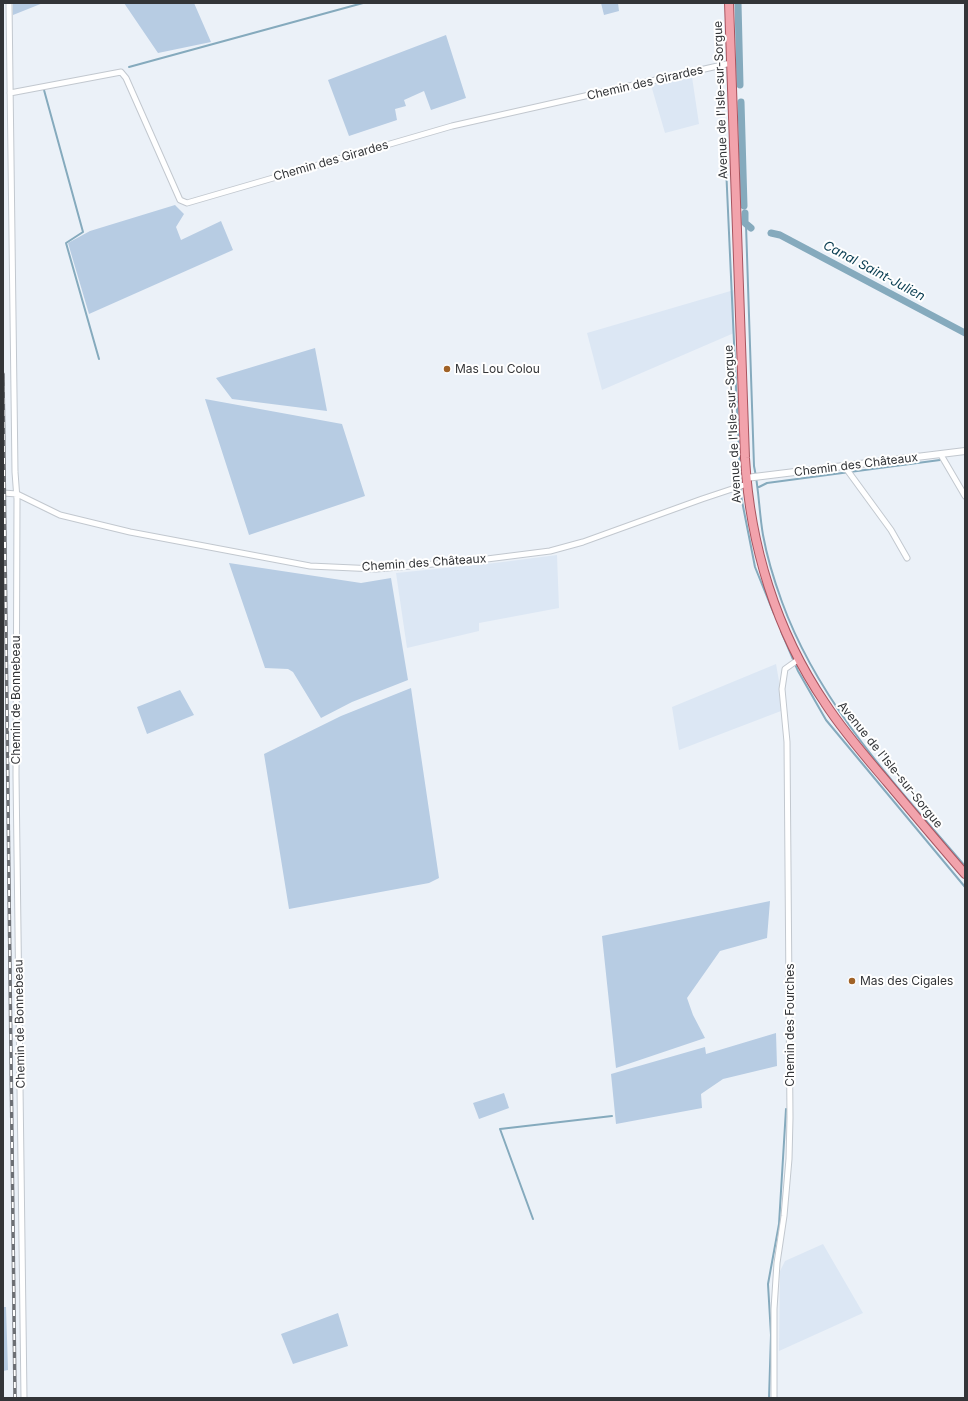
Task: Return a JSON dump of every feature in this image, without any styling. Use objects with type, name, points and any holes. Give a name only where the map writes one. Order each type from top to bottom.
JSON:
[{"type":"main road","name":"Avenue de l'Isle-sur-Sorgue","points":[[729,3],[746,481],[754,530],[769,589],[799,659],[820,696],[846,733],[965,874]]},
{"type":"street","name":"Chemin de Bonnebeau","points":[[9,3],[15,472],[17,494],[16,775],[24,1398]]},
{"type":"street","name":"Chemin des Girardes","points":[[10,93],[121,72],[126,78],[180,200],[186,203],[452,126],[731,63]]},
{"type":"street","name":"Chemin des Châteaux","points":[[3,493],[17,494],[60,515],[130,532],[310,566],[376,569],[479,560],[550,551],[583,542],[702,499],[746,481],[965,451]]},
{"type":"street","points":[[941,455],[965,496]]},
{"type":"street","points":[[845,467],[891,530],[907,558]]},
{"type":"street","name":"Chemin des Fourches","points":[[774,1398],[776,1269],[790,1159],[787,742],[782,689],[785,669],[799,659]]},
{"type":"shaded area","points":[[13,3],[43,3],[13,15]]},
{"type":"shaded area","points":[[124,3],[194,3],[211,42],[158,53]]},
{"type":"shaded area","points":[[601,3],[618,3],[619,11],[604,15]]},
{"type":"shaded area","points":[[446,35],[466,98],[431,110],[424,91],[404,100],[406,106],[395,109],[397,120],[349,136],[328,80]]},
{"type":"shaded area","points":[[692,77],[699,124],[665,133],[651,85]]},
{"type":"shaded area","points":[[175,205],[184,214],[176,227],[181,240],[221,221],[233,250],[89,314],[68,243],[90,231]]},
{"type":"shaded area","points":[[734,290],[734,333],[602,390],[587,333]]},
{"type":"shaded area","points":[[315,348],[327,411],[232,399],[216,378]]},
{"type":"shaded area","points":[[205,399],[342,424],[365,496],[249,535]]},
{"type":"shaded area","points":[[557,555],[559,608],[479,623],[479,631],[407,648],[396,573]]},
{"type":"shaded area","points":[[229,563],[361,583],[391,578],[408,680],[352,702],[321,718],[293,672],[288,669],[265,668]]},
{"type":"shaded area","points":[[776,664],[781,711],[679,750],[672,707]]},
{"type":"shaded area","points":[[411,688],[439,878],[429,883],[289,909],[264,754],[341,716]]},
{"type":"shaded area","points":[[180,690],[194,715],[147,734],[137,707]]},
{"type":"shaded area","points":[[770,901],[767,938],[720,951],[687,998],[693,1015],[705,1038],[616,1068],[602,936]]},
{"type":"shaded area","points":[[776,1033],[777,1066],[723,1079],[701,1094],[702,1108],[616,1124],[611,1074],[705,1047],[706,1054]]},
{"type":"shaded area","points":[[504,1093],[509,1108],[479,1119],[473,1103]]},
{"type":"shaded area","points":[[823,1244],[863,1313],[779,1351],[780,1271],[785,1261]]},
{"type":"shaded area","points":[[3,1307],[6,1307],[8,1370],[3,1371]]},
{"type":"shaded area","points":[[338,1313],[348,1346],[293,1364],[281,1334]]},
{"type":"waterway","points":[[129,67],[363,3]]},
{"type":"waterway","name":"Canal Saint-Julien","points":[[738,3],[740,85]]},
{"type":"waterway","points":[[44,90],[83,232],[66,243],[99,359]]},
{"type":"waterway","name":"Canal Saint-Julien","points":[[741,102],[744,206]]},
{"type":"waterway","points":[[726,167],[741,496],[755,567],[774,614]]},
{"type":"waterway","name":"Canal Saint-Julien","points":[[745,213],[745,223],[751,228]]},
{"type":"waterway","points":[[746,225],[754,466],[763,535],[779,594],[798,639],[816,675],[838,709],[861,742],[886,773],[965,866]]},
{"type":"waterway","name":"Canal Saint-Julien","points":[[771,233],[780,235],[965,333]]},
{"type":"waterway","points":[[759,487],[767,483],[940,460]]},
{"type":"waterway","points":[[781,631],[798,671],[826,720],[965,887]]},
{"type":"waterway","points":[[769,1398],[771,1335],[768,1284],[779,1224],[786,1109]]},
{"type":"waterway","points":[[533,1219],[500,1129],[612,1116]]},
{"type":"railway","points":[[3,374],[15,1398]]},
{"type":"place","name":"Mas Lou Colou","points":[[447,369]]},
{"type":"place","name":"Mas des Cigales","points":[[852,981]]}]
